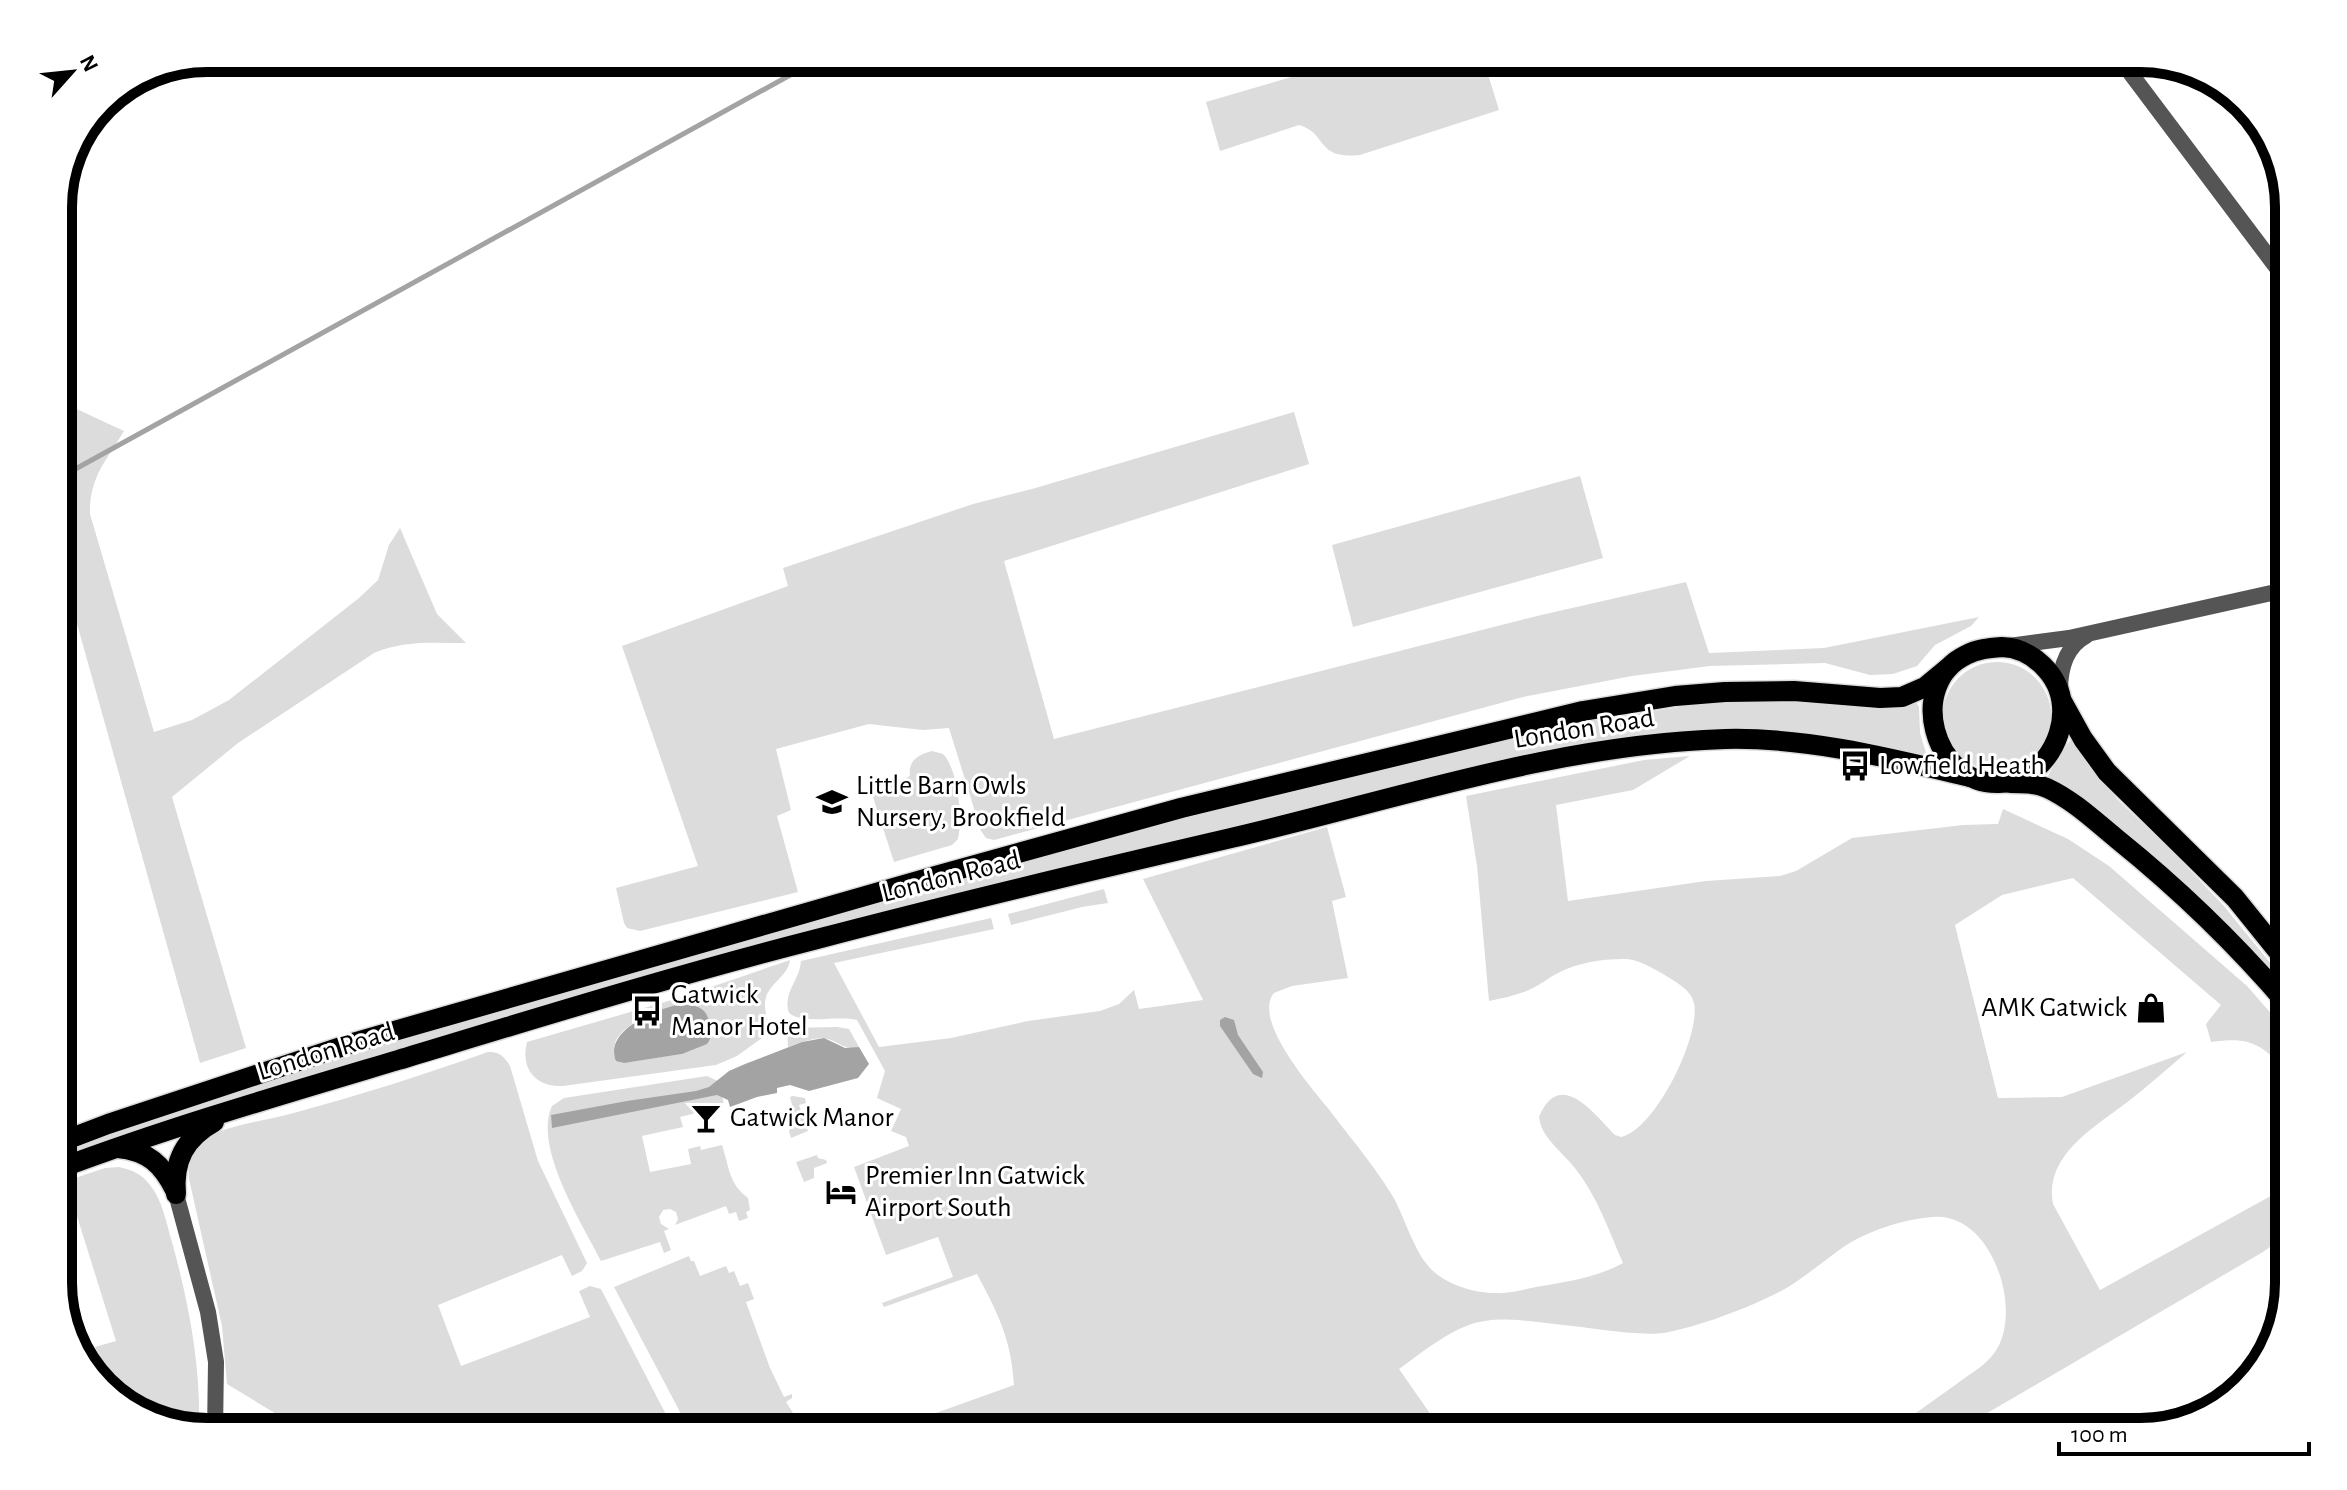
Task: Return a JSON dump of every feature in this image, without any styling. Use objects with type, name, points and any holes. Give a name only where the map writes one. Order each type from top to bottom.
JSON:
[{"type":"main road","points":[[2275,948],[2235,898],[2107,772],[2083,739],[2047,672],[2037,660],[2023,651],[2002,647],[1969,653],[1948,668],[1934,703],[1933,729],[1939,744],[1960,771],[1984,782],[2039,786],[2078,808],[2173,887],[2275,990]]},
{"type":"main road","name":"London Road","points":[[72,1138],[356,1042],[1181,808],[1608,706],[1675,696],[1746,691],[1902,697],[1925,687],[1948,668]]},
{"type":"main road","points":[[2002,783],[2023,777],[2044,760],[2059,729],[2061,698]]},
{"type":"main road","name":"London Road","points":[[72,1164],[266,1099],[507,1026],[816,939],[1560,757],[1669,743],[1769,740],[1885,757],[1970,777]]},
{"type":"main road","points":[[176,1194],[177,1164],[192,1137],[213,1122],[266,1099]]},
{"type":"main road","points":[[112,1149],[127,1149],[152,1158],[166,1174],[176,1194]]},
{"type":"street","points":[[2130,72],[2275,265]]},
{"type":"street","points":[[2002,647],[2095,633],[2275,592]]},
{"type":"street","points":[[2061,698],[2061,672],[2068,652],[2079,640],[2095,633]]},
{"type":"street","points":[[176,1194],[208,1312],[216,1362],[215,1418]]},
{"type":"shaded area","points":[[1308,72],[1487,72],[1499,110],[1360,155],[1346,155],[1329,150],[1308,129],[1299,125],[1220,151],[1206,102]]},
{"type":"shaded area","points":[[72,407],[124,431],[96,480],[90,514],[154,732],[192,720],[229,700],[359,598],[378,580],[389,545],[400,528],[437,614],[466,643],[408,644],[374,653],[238,743],[172,797],[246,1048],[200,1063],[72,606]]},
{"type":"shaded area","points":[[1294,412],[1309,464],[1004,561],[1054,739],[1537,616],[1686,582],[1709,653],[1824,648],[1979,617],[1971,626],[1935,645],[1917,666],[1893,674],[1870,675],[1825,663],[1710,666],[1632,676],[1523,697],[994,840],[986,838],[981,831],[949,728],[923,730],[869,724],[776,749],[791,810],[777,816],[798,892],[640,931],[627,928],[616,888],[698,866],[622,646],[788,586],[783,568],[973,504]]},
{"type":"shaded area","points":[[1580,476],[1603,558],[1353,627],[1332,545]]},
{"type":"shaded area","points":[[1997,662],[2018,666],[2035,678],[2047,695],[2051,716],[2047,737],[2035,754],[2018,766],[1997,770],[1976,766],[1959,754],[1947,737],[1943,716],[1947,695],[1959,678],[1976,666]]},
{"type":"shaded area","points":[[1776,700],[1916,702],[1926,753],[1918,756],[1875,745],[1788,733],[1632,737],[1539,753],[1225,831],[72,1156],[72,1146],[359,1051],[1198,812],[1295,792],[1435,754],[1588,721],[1706,703]]},
{"type":"shaded area","points":[[2071,739],[2118,800],[2224,906],[2275,969],[2275,981],[2047,780]]},
{"type":"shaded area","points":[[932,751],[943,754],[956,782],[958,839],[952,845],[894,862],[872,794],[910,776],[910,766],[915,759]]},
{"type":"shaded area","points":[[1690,756],[1633,790],[1556,805],[1568,901],[1706,881],[1780,876],[1796,871],[1852,838],[1998,824],[2003,809],[2068,839],[2109,866],[2247,986],[2275,1018],[2275,1059],[2254,1044],[2236,1040],[2211,1042],[2206,1024],[2221,1005],[2073,878],[2002,895],[1955,925],[1998,1098],[2062,1097],[2187,1052],[2076,1143],[2057,1170],[2052,1186],[2053,1204],[2100,1290],[2275,1194],[2275,1243],[1979,1418],[1909,1418],[1983,1365],[1995,1352],[2003,1334],[2006,1313],[2004,1290],[1997,1267],[1986,1247],[1972,1230],[1954,1220],[1933,1217],[1874,1231],[1842,1248],[1783,1290],[1725,1316],[1677,1330],[1656,1334],[1634,1333],[1519,1320],[1494,1320],[1469,1325],[1432,1345],[1399,1369],[1433,1418],[922,1418],[1014,1385],[1007,1340],[977,1274],[884,1307],[882,1303],[953,1277],[938,1237],[886,1255],[854,1167],[909,1146],[906,1137],[891,1131],[901,1109],[877,1098],[885,1071],[857,1020],[811,1019],[789,1013],[789,993],[801,961],[991,918],[994,929],[834,963],[879,1047],[951,1038],[1028,1021],[1100,1011],[1119,1004],[1134,990],[1139,1009],[1203,1000],[1143,879],[1327,827],[1346,897],[1332,901],[1348,978],[1292,986],[1274,993],[1269,1005],[1271,1019],[1286,1052],[1385,1184],[1420,1254],[1438,1275],[1452,1283],[1486,1293],[1515,1292],[1580,1279],[1623,1263],[1592,1194],[1576,1169],[1545,1134],[1539,1117],[1547,1103],[1557,1096],[1567,1095],[1587,1107],[1615,1135],[1621,1137],[1634,1131],[1648,1118],[1673,1080],[1690,1037],[1694,1003],[1686,990],[1672,980],[1644,964],[1623,959],[1573,967],[1526,991],[1489,1001],[1477,866],[1466,796],[1644,760]]},
{"type":"shaded area","points":[[1104,889],[1108,903],[1011,925],[1008,914]]},
{"type":"shaded area","points":[[790,960],[789,966],[766,997],[766,1035],[737,1056],[716,1065],[563,1086],[538,1080],[528,1068],[527,1042],[682,997]],"holes":[[[691,1004],[682,1054],[622,1063],[614,1056],[617,1039],[630,1025],[665,1008]]]},
{"type":"shaded area","points":[[682,1004],[697,1007],[707,1015],[711,1037],[707,1044],[682,1054],[624,1063],[616,1061],[614,1050],[625,1030],[660,1010]]},
{"type":"shaded area","points":[[1225,1017],[1234,1020],[1238,1035],[1263,1072],[1262,1078],[1253,1074],[1220,1026],[1220,1020]]},
{"type":"shaded area","points":[[787,1028],[849,1029],[859,1047],[846,1047],[823,1038],[788,1047]]},
{"type":"shaded area","points":[[824,1038],[845,1048],[859,1047],[869,1064],[858,1078],[809,1091],[790,1085],[777,1088],[777,1093],[730,1107],[728,1100],[717,1095],[552,1128],[551,1115],[696,1091],[709,1087],[729,1071],[745,1064],[802,1042]]},
{"type":"shaded area","points":[[488,1052],[495,1052],[506,1060],[538,1161],[587,1263],[582,1271],[572,1276],[562,1255],[438,1305],[461,1366],[590,1317],[579,1291],[590,1286],[601,1289],[668,1418],[283,1418],[227,1384],[222,1326],[189,1179],[195,1149],[211,1136],[233,1127],[290,1114]]},
{"type":"shaded area","points":[[707,1076],[720,1082],[724,1106],[680,1117],[683,1127],[642,1136],[650,1172],[691,1164],[688,1149],[700,1146],[701,1150],[722,1145],[733,1181],[748,1198],[748,1218],[739,1221],[736,1212],[729,1214],[726,1206],[675,1225],[678,1219],[676,1212],[663,1210],[659,1217],[661,1224],[669,1229],[664,1231],[671,1250],[664,1253],[660,1242],[601,1261],[554,1163],[548,1123],[552,1106],[564,1098]]},
{"type":"shaded area","points":[[790,1097],[805,1098],[806,1103],[799,1105],[808,1131],[791,1138],[789,1131],[795,1116]]},
{"type":"shaded area","points":[[817,1155],[827,1163],[814,1168],[814,1178],[804,1182],[796,1162]]},
{"type":"shaded area","points":[[119,1167],[147,1181],[164,1212],[193,1335],[199,1417],[163,1411],[132,1395],[104,1371],[95,1347],[116,1341],[72,1200],[72,1179],[105,1168]]},
{"type":"shaded area","points":[[689,1256],[700,1276],[726,1266],[729,1273],[734,1271],[740,1286],[748,1283],[754,1299],[746,1302],[784,1397],[792,1394],[786,1402],[796,1418],[683,1418],[614,1287]]},
{"type":"waterway","points":[[72,471],[796,72]]},
{"type":"place","name":"Lowfield Heath","points":[[1855,766]]},
{"type":"place","name":"Little Barn Owls Nursery, Brookfield","points":[[832,802]]},
{"type":"place","name":"AMK Gatwick","points":[[2151,1008]]},
{"type":"place","name":"Gatwick Manor Hotel","points":[[647,1011]]},
{"type":"place","name":"Gatwick Manor","points":[[706,1118]]},
{"type":"place","name":"Premier Inn Gatwick Airport South","points":[[841,1192]]}]
